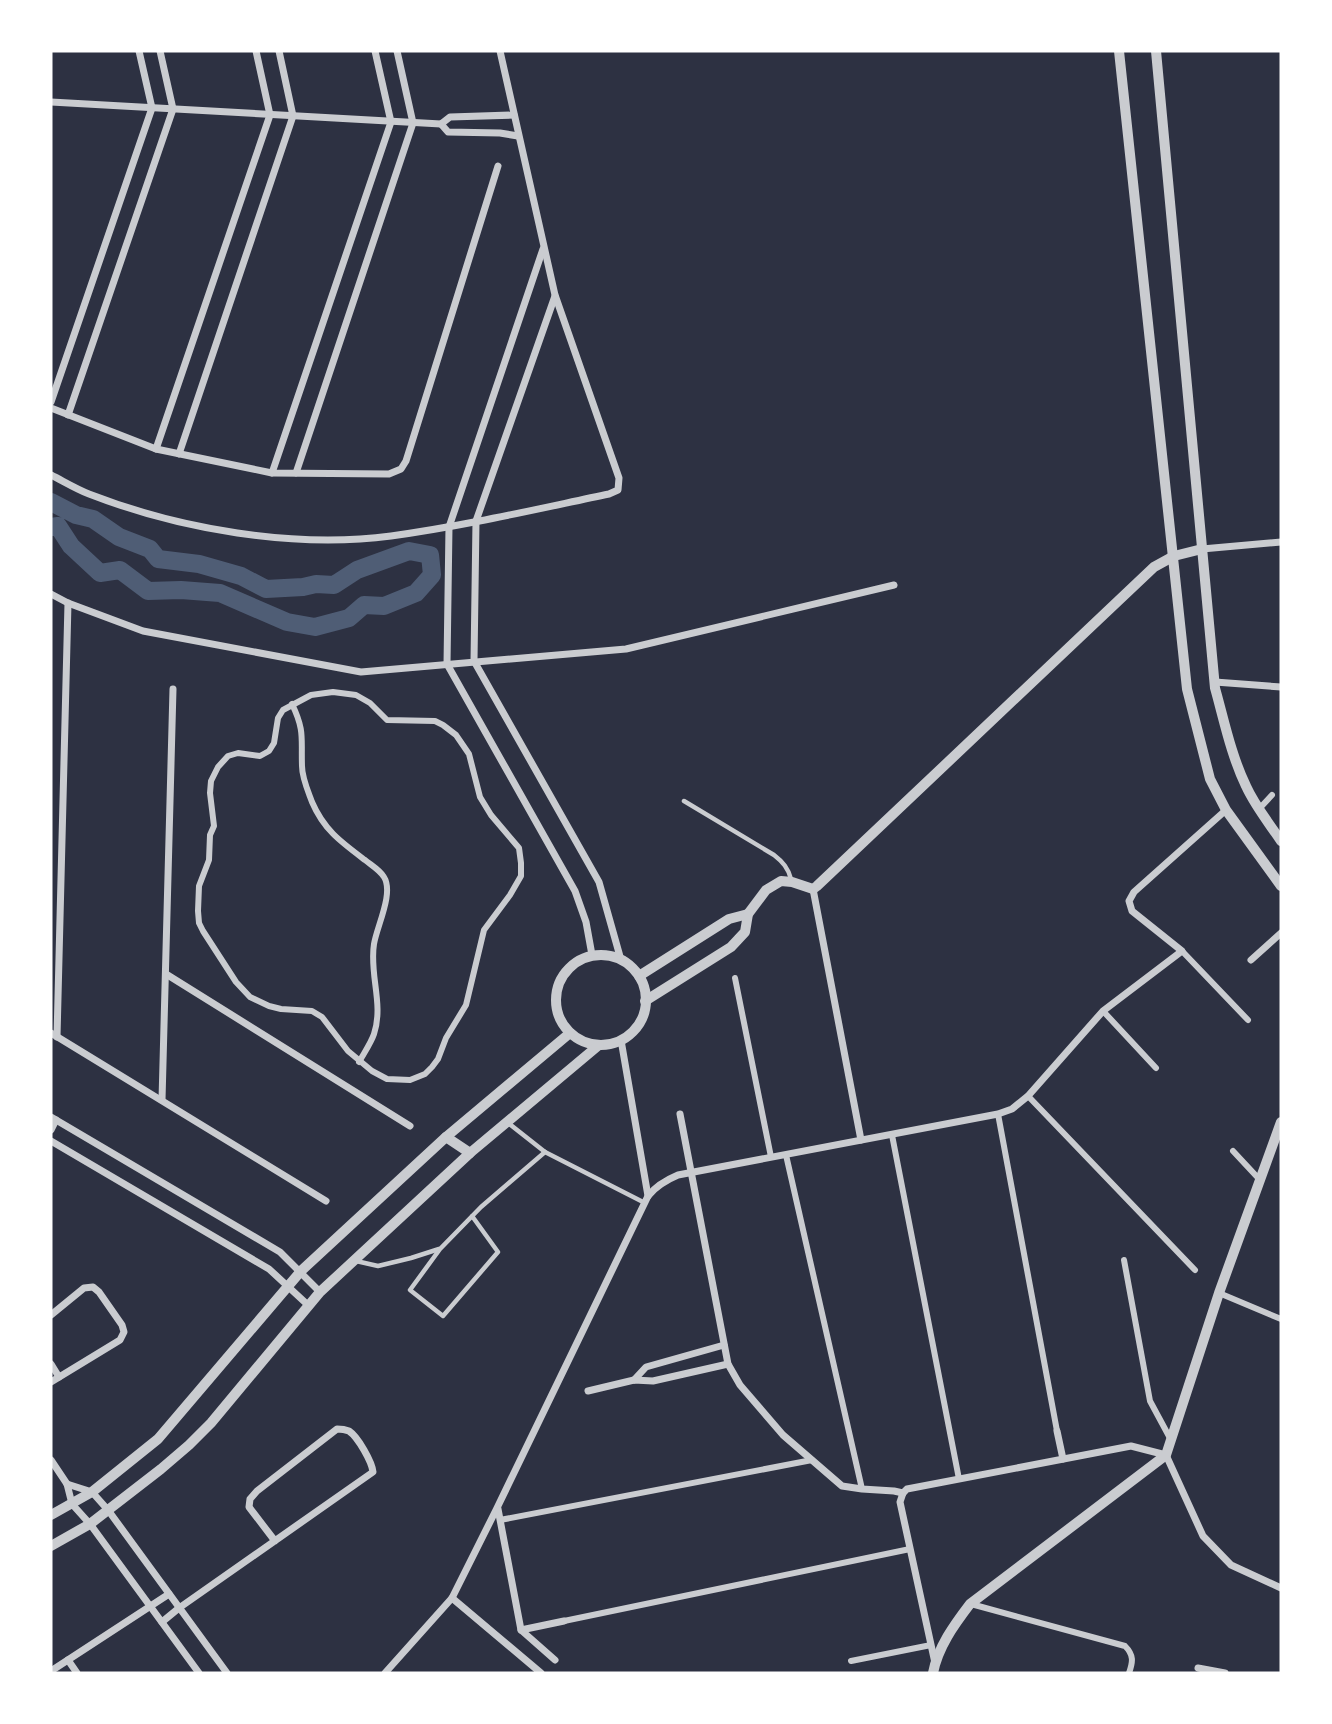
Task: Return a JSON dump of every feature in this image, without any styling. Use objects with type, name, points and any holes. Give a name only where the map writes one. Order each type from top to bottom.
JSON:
[{"type":"street","points":[[51,402],[152,108],[139,51]]},
{"type":"street","points":[[68,415],[173,109],[160,51]]},
{"type":"street","points":[[156,449],[270,115],[256,51]]},
{"type":"street","points":[[179,454],[293,116],[279,51]]},
{"type":"street","points":[[272,473],[391,122],[375,51]]},
{"type":"street","points":[[296,473],[413,123],[397,51]]},
{"type":"street","points":[[51,475],[87,493],[151,515],[227,532],[323,540],[388,537],[449,527],[618,490],[619,478],[555,295],[500,51]]},
{"type":"street","points":[[1119,51],[1187,689],[1210,779],[1226,810],[1281,886]]},
{"type":"street","points":[[1156,51],[1215,682],[1228,738],[1246,786],[1281,841]]},
{"type":"street","points":[[51,104],[441,124],[450,117],[514,115]]},
{"type":"street","points":[[441,124],[448,132],[519,136]]},
{"type":"street","points":[[51,408],[156,449],[272,473],[389,474],[401,469],[406,461],[498,166]]},
{"type":"street","points":[[543,248],[449,527],[447,664],[575,891],[586,922],[592,955]]},
{"type":"street","points":[[555,295],[476,521],[474,661],[599,882],[621,960]]},
{"type":"street","points":[[813,889],[1153,566],[1174,556],[1202,549],[1281,541]]},
{"type":"street","points":[[51,594],[143,631],[360,672],[626,649],[894,584]]},
{"type":"street","points":[[68,603],[54,1035],[326,1201]]},
{"type":"street","points":[[1215,682],[1281,687]]},
{"type":"street","points":[[162,1100],[173,688]]},
{"type":"street","points":[[333,692],[356,695],[387,720],[435,721],[443,725],[456,735],[469,754],[480,797],[491,815],[519,848],[521,876],[484,930],[466,1004],[446,1038],[438,1059],[425,1074],[417,1078],[402,1081],[387,1079],[372,1071],[359,1062],[322,1017],[312,1011],[281,1009],[250,998],[236,982],[200,923],[199,886],[209,860],[210,835],[214,825],[211,781],[228,756],[238,753],[260,755],[269,751],[274,743],[278,718],[283,710],[292,704],[311,695],[333,692]]},
{"type":"street","points":[[292,704],[303,736],[302,767],[305,784],[319,817],[343,844],[379,871],[386,879],[388,887],[372,962],[378,1008],[377,1023],[374,1035],[359,1062]]},
{"type":"street","points":[[1259,809],[1272,795]]},
{"type":"street","points":[[1226,810],[1134,891],[1129,901],[1132,911],[1182,951],[1248,1020]]},
{"type":"street","points":[[646,1000],[731,947],[745,932],[748,914],[766,890],[781,881],[792,881],[813,889]]},
{"type":"street","points":[[813,889],[861,1140]]},
{"type":"street","points":[[639,976],[729,919],[748,914]]},
{"type":"street","points":[[1251,960],[1281,933]]},
{"type":"street","points":[[386,1673],[452,1598],[646,1199],[665,1180],[691,1172],[892,1135],[1012,1109],[1028,1096],[1103,1011],[1182,951]]},
{"type":"street","points":[[592,955],[607,955],[621,960],[639,976],[644,988],[646,1000],[642,1016],[634,1030],[621,1040],[599,1045],[570,1033],[560,1019],[556,1004],[557,987],[565,972],[577,961],[592,955]]},
{"type":"street","points":[[166,974],[410,1126]]},
{"type":"street","points":[[735,978],[771,1157]]},
{"type":"street","points":[[1103,1011],[1156,1068]]},
{"type":"street","points":[[51,1515],[92,1492],[158,1439],[301,1271],[446,1137],[570,1033]]},
{"type":"street","points":[[621,1040],[646,1199]]},
{"type":"street","points":[[51,1546],[90,1524],[161,1469],[211,1423],[320,1292],[471,1153],[599,1045]]},
{"type":"street","points":[[1028,1096],[1195,1270]]},
{"type":"street","points":[[680,1114],[728,1364],[740,1385],[783,1435],[842,1486],[903,1493]]},
{"type":"street","points":[[998,1114],[1063,1459]]},
{"type":"street","points":[[51,1130],[53,1118],[280,1252],[320,1292]]},
{"type":"street","points":[[934,1668],[949,1631],[970,1604],[1166,1455],[1219,1293],[1281,1122]]},
{"type":"street","points":[[892,1135],[959,1479]]},
{"type":"street","points":[[446,1137],[471,1153]]},
{"type":"street","points":[[51,1141],[269,1269],[309,1306]]},
{"type":"street","points":[[1233,1151],[1261,1180]]},
{"type":"street","points":[[786,1155],[862,1489]]},
{"type":"street","points":[[1124,1260],[1150,1401],[1171,1440]]},
{"type":"street","points":[[51,1315],[84,1288],[93,1287],[122,1325],[124,1332],[120,1340],[51,1382]]},
{"type":"street","points":[[1219,1293],[1281,1319]]},
{"type":"street","points":[[634,1380],[646,1367],[724,1345]]},
{"type":"street","points":[[51,1364],[58,1377]]},
{"type":"street","points":[[588,1391],[634,1380],[653,1381],[728,1364]]},
{"type":"street","points":[[162,1622],[373,1472],[373,1463],[351,1432],[337,1429],[250,1499],[249,1507],[275,1541]]},
{"type":"street","points":[[934,1668],[900,1502],[907,1489],[1131,1446],[1166,1455]]},
{"type":"street","points":[[1166,1455],[1203,1536],[1231,1565],[1281,1588]]},
{"type":"street","points":[[51,1460],[67,1483],[72,1504],[90,1524],[199,1673]]},
{"type":"street","points":[[500,1520],[812,1460]]},
{"type":"street","points":[[67,1483],[92,1492],[108,1510],[227,1673]]},
{"type":"street","points":[[498,1508],[521,1630],[555,1660]]},
{"type":"street","points":[[521,1630],[911,1549]]},
{"type":"street","points":[[51,1671],[169,1594]]},
{"type":"street","points":[[452,1598],[541,1673]]},
{"type":"street","points":[[970,1604],[1125,1646],[1131,1652],[1133,1662],[1129,1673]]},
{"type":"street","points":[[851,1661],[931,1645]]},
{"type":"street","points":[[68,1660],[76,1673]]},
{"type":"street","points":[[1198,1668],[1225,1673]]},
{"type":"lane","points":[[684,801],[784,862],[792,881]]},
{"type":"lane","points":[[507,1122],[545,1152],[646,1199]]},
{"type":"lane","points":[[472,1216],[498,1252],[443,1316],[410,1290],[440,1249],[472,1216],[545,1152]]},
{"type":"lane","points":[[354,1261],[378,1266],[440,1249]]},
{"type":"waterway","points":[[51,502],[76,515],[93,519],[119,537],[150,549],[158,559],[199,564],[241,576],[266,589],[334,585],[357,570],[409,551],[430,555],[432,575],[416,593],[384,606],[364,605],[349,618],[315,627],[287,622],[220,593],[148,591],[120,570],[100,573],[71,546],[58,526],[51,527]]}]
